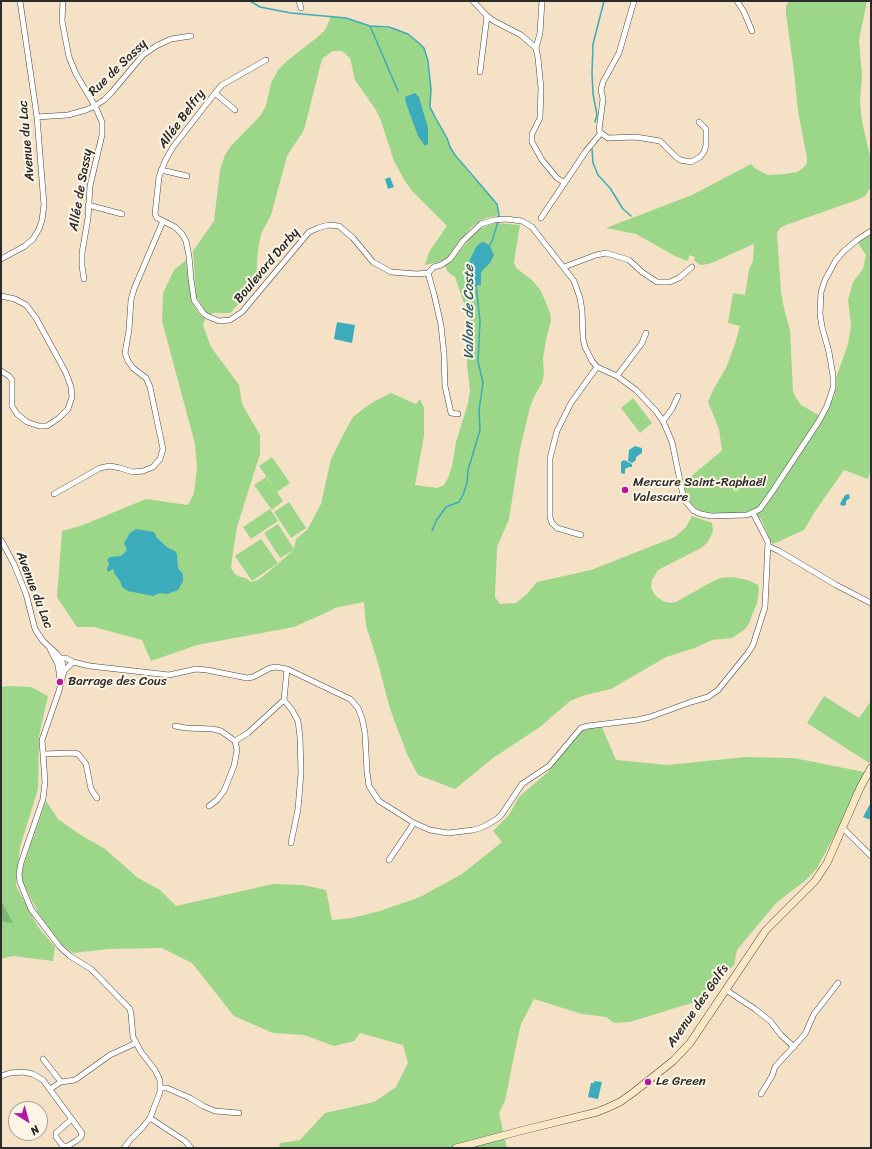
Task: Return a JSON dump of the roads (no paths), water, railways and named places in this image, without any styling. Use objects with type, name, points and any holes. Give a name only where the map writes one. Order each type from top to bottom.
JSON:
[{"type":"main road","name":"Avenue des Golfs","points":[[456,1148],[520,1130],[597,1112],[620,1102],[648,1082],[682,1053],[766,930],[815,881],[827,863],[860,788],[871,768]]},
{"type":"street","name":"Avenue du Lac","points":[[1,259],[25,246],[33,239],[42,220],[44,205],[37,117],[20,1]]},
{"type":"street","name":"Allée de Sassy","points":[[62,1],[62,21],[69,57],[76,74],[96,106],[102,122],[102,135],[90,186],[82,253],[84,279]]},
{"type":"street","points":[[300,1],[301,8]]},
{"type":"street","points":[[473,1],[487,16],[521,35],[536,48]]},
{"type":"street","points":[[542,1],[540,33],[536,48],[541,88],[540,118],[532,134],[532,142],[542,160],[557,178],[565,184]]},
{"type":"street","points":[[634,1],[619,53],[603,82],[601,90],[603,99],[599,130],[608,138],[636,137],[660,141],[680,160],[691,162],[700,157],[704,152],[706,145],[706,129],[699,122]]},
{"type":"street","points":[[737,1],[744,12],[752,31]]},
{"type":"street","points":[[480,72],[487,16]]},
{"type":"street","name":"Rue de Sassy","points":[[37,117],[68,115],[96,106],[104,100],[144,55],[156,46],[171,39],[191,36]]},
{"type":"street","name":"Allée Belfry","points":[[157,218],[155,214],[157,187],[161,170],[173,147],[222,85],[266,60]]},
{"type":"street","points":[[215,93],[235,110]]},
{"type":"street","points":[[541,218],[586,151],[601,133]]},
{"type":"street","points":[[161,170],[187,176]]},
{"type":"street","points":[[88,205],[122,214]]},
{"type":"street","name":"Boulevard Darby","points":[[157,218],[175,226],[182,234],[186,241],[189,256],[194,300],[207,316],[219,321],[230,320],[242,312],[309,232],[323,226],[339,226],[353,238],[373,262],[392,272],[417,274],[428,273]]},
{"type":"street","points":[[458,414],[451,413],[445,386],[441,324],[428,273],[434,267],[442,265],[450,259],[463,241],[481,224],[494,220],[506,219],[522,221],[532,227],[574,281],[580,298],[582,310],[584,347],[592,361],[597,366],[617,376],[646,399],[663,421],[672,442],[682,492],[684,500],[688,506],[694,511],[706,516],[747,515],[753,513],[760,509],[772,492],[819,421],[827,406],[833,388],[833,376],[820,314],[821,292],[825,280],[836,260],[853,244],[871,231]]},
{"type":"street","points":[[54,494],[100,468],[110,466],[133,472],[143,471],[153,467],[160,459],[163,449],[150,387],[146,378],[133,368],[125,353],[129,330],[131,300],[134,289],[163,221]]},
{"type":"street","points":[[564,267],[596,255],[606,253],[629,260],[642,272],[657,282],[670,282],[679,278],[692,267]]},
{"type":"street","points":[[1,296],[15,299],[26,305],[36,318],[66,373],[71,387],[72,397],[68,409],[48,426],[39,426],[27,422],[17,414],[12,406],[12,380],[1,371]]},
{"type":"street","points":[[617,376],[642,343],[646,333]]},
{"type":"street","points":[[581,535],[558,528],[552,523],[550,517],[550,458],[557,431],[571,403],[597,366]]},
{"type":"street","points":[[663,421],[672,409],[678,396]]},
{"type":"street","points":[[59,662],[73,662],[90,666],[169,675],[196,669],[247,678],[253,677],[270,668],[276,667],[287,669],[350,699],[358,708],[365,733],[369,786],[379,801],[414,823],[430,830],[448,833],[483,827],[497,820],[522,784],[549,766],[581,728],[592,725],[650,717],[708,697],[715,693],[753,645],[765,607],[768,546],[766,537],[753,513]]},
{"type":"street","name":"Avenue du Lac","points":[[1,540],[14,564],[26,594],[35,629],[64,671],[60,682]]},
{"type":"street","points":[[768,546],[871,603]]},
{"type":"street","name":"Avenue du Lac","points":[[59,662],[59,691],[42,740],[46,782],[43,799],[22,857],[19,874],[23,890],[31,908],[60,947],[70,956],[91,969],[130,1009],[132,1014],[133,1037],[155,1070],[160,1080],[161,1088]]},
{"type":"street","points":[[64,671],[73,662]]},
{"type":"street","points":[[235,740],[248,733],[284,700],[287,669]]},
{"type":"street","points":[[284,700],[298,721],[300,737],[301,773],[298,809],[291,843]]},
{"type":"street","points":[[175,726],[213,729],[221,731],[235,740]]},
{"type":"street","points":[[209,806],[217,800],[224,791],[234,766],[236,750],[235,740]]},
{"type":"street","points":[[44,754],[78,754],[86,764],[91,789],[97,798]]},
{"type":"street","points":[[388,860],[414,823]]},
{"type":"street","points":[[842,828],[847,831],[871,856]]},
{"type":"street","points":[[761,1094],[772,1076],[775,1067],[805,1034],[814,1014],[838,983]]},
{"type":"street","points":[[726,990],[770,1021],[780,1035],[794,1047]]},
{"type":"street","points":[[50,1088],[61,1082],[75,1080],[110,1055],[136,1043]]},
{"type":"street","points":[[43,1059],[61,1082]]},
{"type":"street","points":[[1,1076],[10,1072],[23,1072],[33,1074],[43,1080],[50,1088],[82,1133],[81,1137],[68,1146],[63,1146],[56,1137],[56,1133],[72,1119]]},
{"type":"street","points":[[124,1148],[150,1118],[161,1088],[167,1088],[215,1111],[239,1113]]},
{"type":"street","points":[[150,1118],[185,1141],[191,1148]]},
{"type":"water","points":[[415,93],[419,97],[428,128],[428,144],[425,146],[418,136],[406,103],[405,97]]},
{"type":"water","points":[[390,177],[394,187],[388,189],[385,179]]},
{"type":"water","points":[[484,242],[490,246],[494,255],[490,263],[482,271],[481,285],[474,286],[470,281],[468,264],[476,247],[480,243]]},
{"type":"water","points":[[337,322],[355,325],[352,343],[334,339]]},
{"type":"water","points":[[635,446],[642,448],[642,453],[636,457],[636,460],[632,463],[628,461],[629,450]]},
{"type":"water","points":[[624,460],[632,464],[632,467],[625,469],[624,474],[621,473],[621,462]]},
{"type":"water","points":[[849,494],[850,498],[846,501],[846,505],[842,506],[840,504],[842,500],[845,495]]},
{"type":"water","points":[[136,529],[154,532],[157,538],[168,548],[175,551],[177,554],[178,568],[183,574],[183,581],[178,590],[167,594],[160,593],[153,596],[128,591],[122,587],[113,569],[108,572],[107,569],[109,564],[107,560],[110,557],[121,556],[127,550],[124,543],[130,533]]},
{"type":"water","points":[[870,804],[871,805],[871,820],[863,817]]},
{"type":"water","points":[[594,1081],[602,1082],[598,1099],[588,1097],[591,1083],[594,1083]]},
{"type":"waterway","name":"Vallon de Coste","points":[[250,1],[260,7],[291,13],[346,18],[370,26],[389,27],[408,34],[424,48],[428,61],[431,89],[430,107],[455,155],[497,204],[499,214],[497,225],[489,247]]},
{"type":"waterway","points":[[595,122],[597,115],[593,94],[593,44],[604,1]]},
{"type":"waterway","points":[[370,26],[398,91]]},
{"type":"waterway","points":[[592,149],[593,163],[598,175],[610,188],[623,209],[631,216]]},
{"type":"waterway","name":"Vallon de Coste","points":[[432,531],[436,521],[446,507],[459,502],[463,495],[467,483],[468,470],[480,430],[479,410],[483,383],[478,361],[480,321],[476,285]]},
{"type":"place","name":"Mercure Saint-Raphaël Valescure","points":[[625,490]]},
{"type":"place","name":"Barrage des Cous","points":[[60,682]]},
{"type":"place","name":"Le Green","points":[[648,1082]]}]
